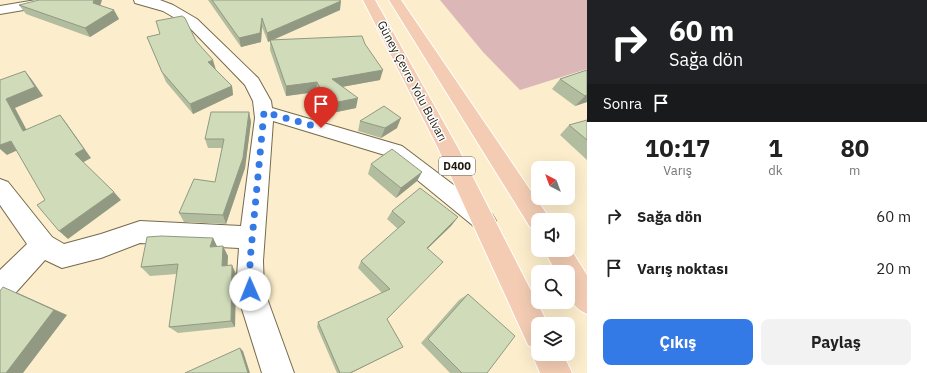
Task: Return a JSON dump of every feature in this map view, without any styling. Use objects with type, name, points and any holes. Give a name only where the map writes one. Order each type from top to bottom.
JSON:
[{"type":"highway","name":"Güney Çevre Yolu Bulvarı","points":[[369,0],[448,148],[531,320]]},
{"type":"highway","name":"Güney Çevre Yolu Bulvarı","points":[[396,0],[533,213]]},
{"type":"highway","points":[[561,257],[587,300]]},
{"type":"highway","points":[[550,361],[556,373]]},
{"type":"street","points":[[0,10],[59,0]]},
{"type":"street","points":[[140,0],[155,3],[168,8],[192,22],[252,82],[262,101],[264,112],[250,261],[250,290],[278,373]]},
{"type":"street","points":[[264,112],[396,152],[484,221]]},
{"type":"street","points":[[0,188],[43,245],[62,256],[101,246],[140,232],[252,238]]},
{"type":"street","points":[[0,289],[43,245]]},
{"type":"shaded area","points":[[440,0],[587,0],[587,69],[520,90],[483,52]]},
{"type":"building","points":[[39,0],[94,0],[93,3],[114,10],[85,28],[19,5]]},
{"type":"building","points":[[212,0],[341,1],[267,33],[262,18],[260,33],[239,38]]},
{"type":"building","points":[[182,16],[185,18],[196,41],[213,60],[208,62],[232,86],[190,104],[162,72],[147,37],[160,34],[156,21]]},
{"type":"building","points":[[362,36],[365,44],[383,70],[332,79],[358,98],[328,104],[317,82],[286,86],[270,40]]},
{"type":"building","points":[[587,70],[587,95],[585,96],[560,79]]},
{"type":"building","points":[[25,71],[35,87],[6,99],[23,131],[60,115],[84,149],[75,154],[114,192],[59,231],[37,205],[45,200],[11,141],[0,145],[0,80]]},
{"type":"building","points":[[384,106],[401,118],[385,128],[360,121]]},
{"type":"building","points":[[211,112],[249,112],[243,158],[223,215],[179,213],[194,179],[215,182],[224,139],[205,139]]},
{"type":"building","points":[[587,120],[587,140],[569,125]]},
{"type":"building","points":[[392,149],[422,172],[401,188],[371,164]]},
{"type":"building","points":[[420,188],[458,217],[427,248],[443,262],[387,319],[403,347],[350,373],[340,373],[318,322],[390,289],[361,261],[405,222],[392,211]]},
{"type":"building","points":[[161,236],[213,238],[210,247],[223,246],[222,266],[232,265],[231,321],[169,327],[178,264],[141,267],[147,237]]},
{"type":"building","points":[[3,287],[54,310],[6,373],[0,373],[0,291]]},
{"type":"building","points":[[468,294],[515,336],[487,373],[462,373],[428,339]]},
{"type":"building","points":[[240,348],[248,373],[185,373]]},
{"type":"route","points":[[250,290],[250,261],[264,112],[321,128]]}]
